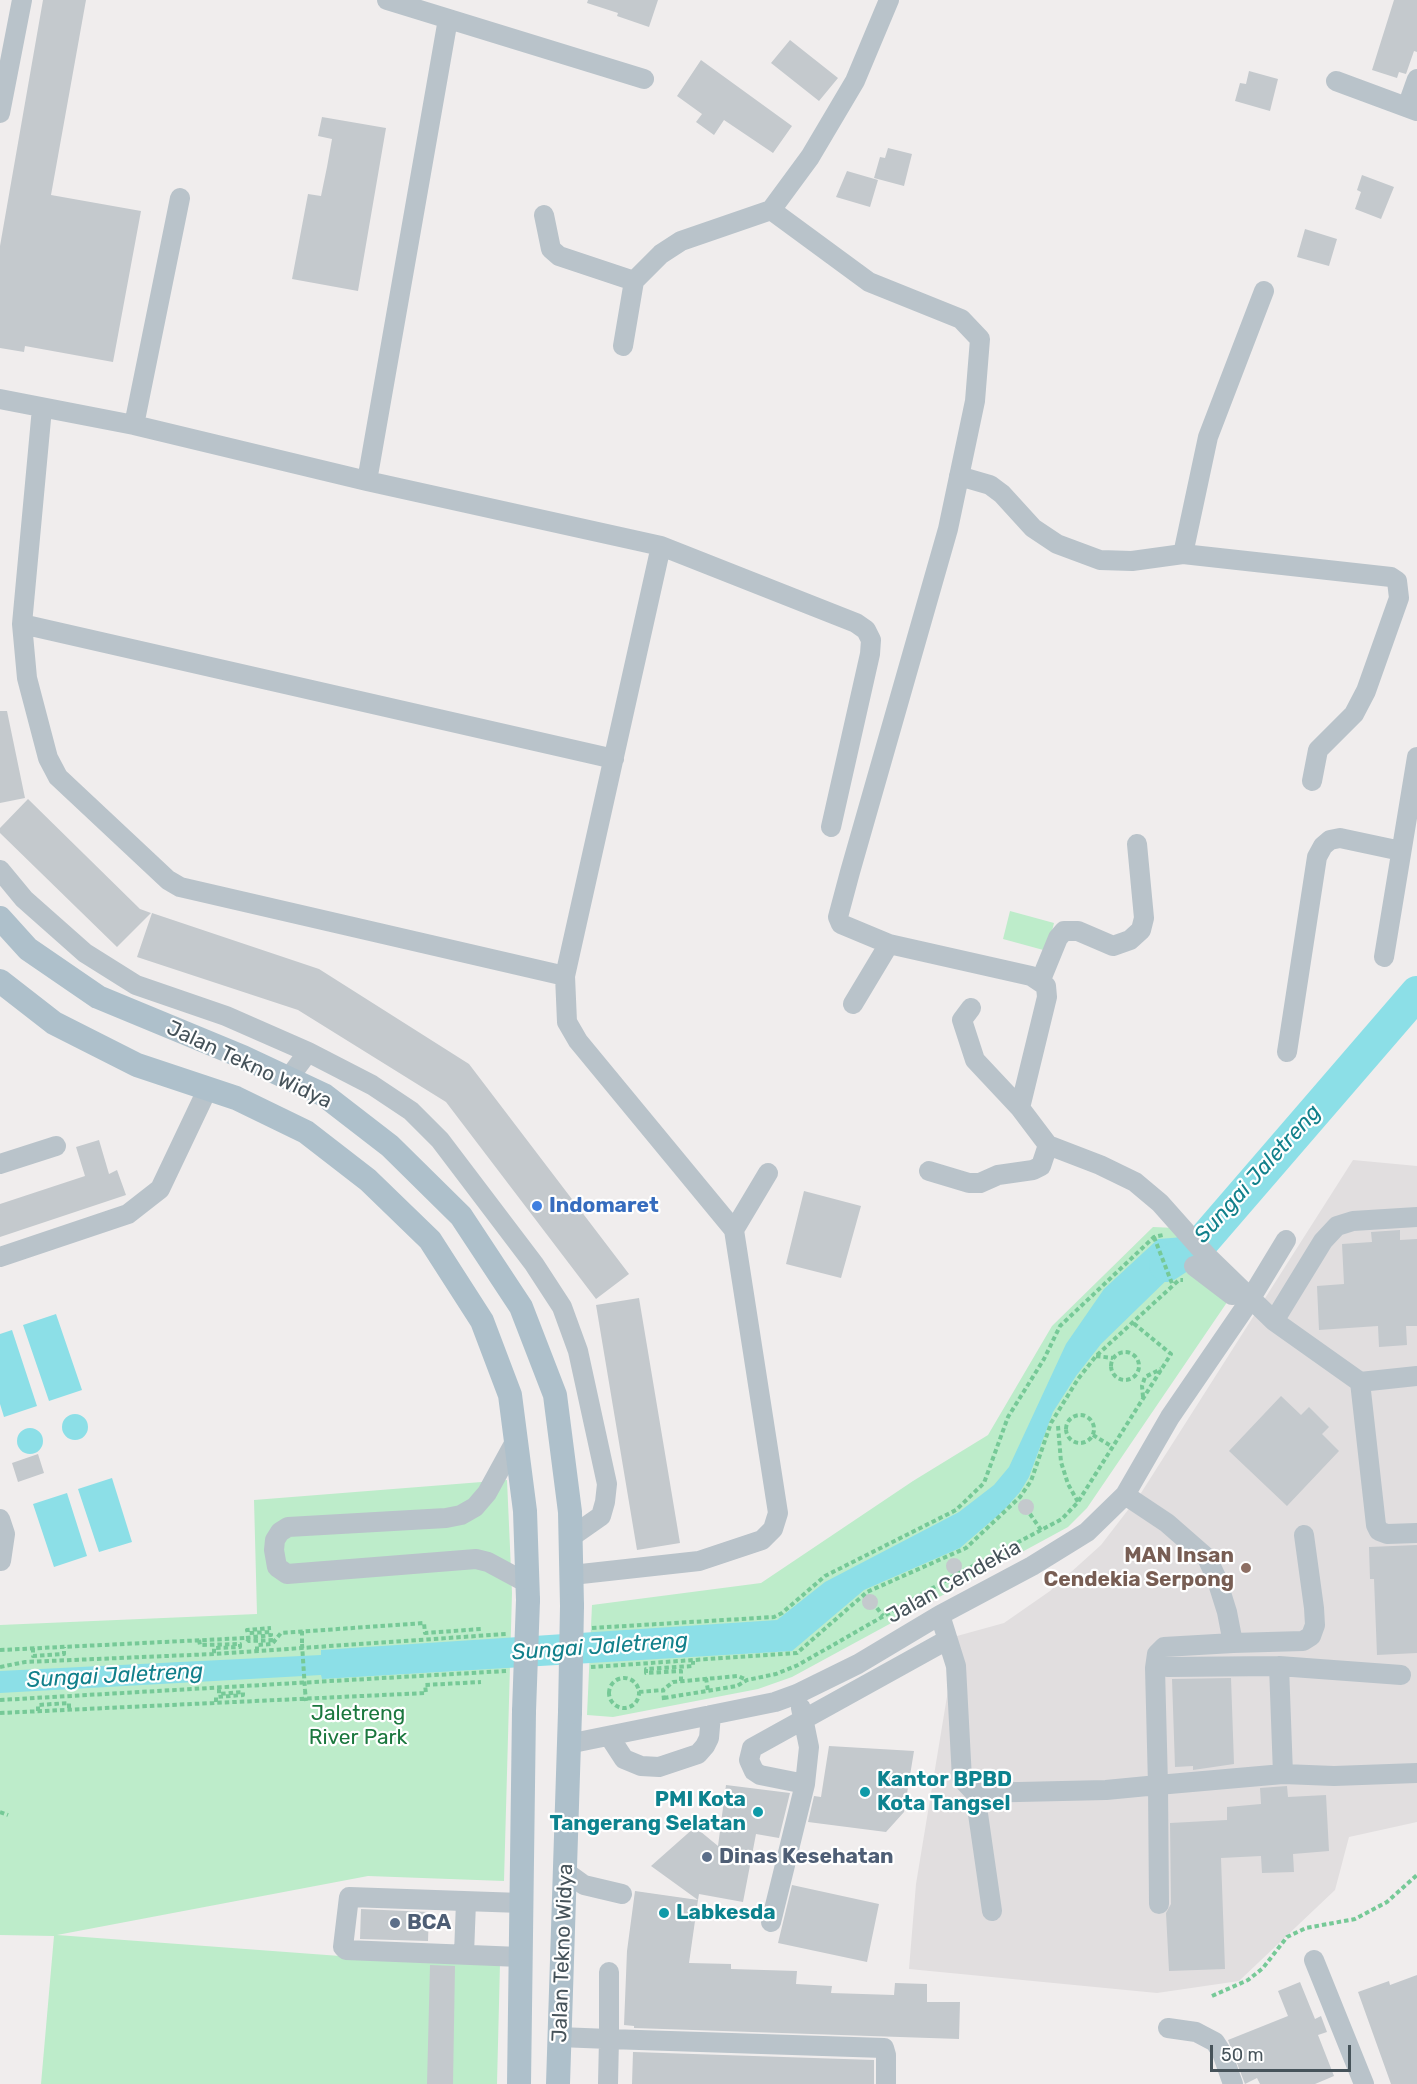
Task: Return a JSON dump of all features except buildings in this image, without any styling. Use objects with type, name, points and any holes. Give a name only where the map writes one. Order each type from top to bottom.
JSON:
[{"type":"main road","name":"Jalan Tekno Widya","points":[[0,918],[28,949],[98,997],[324,1095],[390,1146],[453,1208],[520,1307],[555,1395],[571,1537],[570,1712],[558,2084]]},
{"type":"main road","name":"Jalan Tekno Widya","points":[[0,981],[54,1023],[137,1065],[236,1098],[306,1132],[368,1180],[430,1240],[482,1321],[510,1395],[525,1511],[528,1592],[524,1712],[519,2084]]},
{"type":"street","points":[[0,113],[22,0]]},
{"type":"street","points":[[387,0],[644,79]]},
{"type":"street","points":[[623,346],[634,281],[661,254],[681,241],[771,210],[810,157],[855,81],[889,0]]},
{"type":"street","points":[[367,481],[448,19]]},
{"type":"street","points":[[1336,81],[1412,109],[1417,79]]},
{"type":"street","points":[[134,425],[180,198]]},
{"type":"street","points":[[771,210],[869,282],[961,319],[981,339],[975,401],[948,529],[838,917],[841,924],[847,928],[889,944],[1031,976],[1046,986],[1047,997],[1020,1108]]},
{"type":"street","points":[[544,215],[547,237],[552,249],[559,256],[634,281]]},
{"type":"street","points":[[1183,554],[1208,437],[1264,291]]},
{"type":"street","points":[[0,399],[134,425],[367,481],[661,546],[856,623],[866,630],[871,640],[870,654],[831,827]]},
{"type":"street","points":[[42,408],[22,624],[27,678],[48,758],[58,777],[168,880],[180,887],[565,976]]},
{"type":"street","points":[[959,476],[990,485],[1002,494],[1033,528],[1057,544],[1100,560],[1132,561],[1183,554],[1391,577],[1397,581],[1399,598],[1366,691],[1354,714],[1318,750],[1312,781]]},
{"type":"street","points":[[572,1575],[699,1561],[762,1540],[773,1529],[778,1513],[734,1230],[578,1041],[567,1022],[565,976],[661,546]]},
{"type":"street","points":[[22,624],[614,759]]},
{"type":"street","points":[[1384,957],[1417,757]]},
{"type":"street","points":[[1287,1052],[1317,857],[1323,846],[1330,840],[1340,838],[1401,851]]},
{"type":"street","points":[[1040,982],[1058,938],[1064,931],[1078,931],[1113,946],[1130,940],[1141,930],[1144,918],[1137,844]]},
{"type":"street","points":[[0,870],[24,899],[85,952],[136,985],[226,1016],[308,1052],[372,1085],[418,1118],[440,1140],[534,1264],[562,1307],[578,1351],[607,1484],[606,1502],[601,1516],[571,1537]]},
{"type":"street","points":[[853,1004],[889,944]]},
{"type":"street","points":[[971,1008],[963,1020],[975,1060],[1020,1108],[1048,1146],[1100,1165],[1135,1182],[1160,1203],[1188,1234],[1197,1268],[1249,1302],[1360,1382],[1417,1376]]},
{"type":"street","points":[[288,1079],[308,1052]]},
{"type":"street","points":[[0,1257],[128,1214],[160,1189],[208,1088]]},
{"type":"street","points":[[0,1164],[56,1146]]},
{"type":"street","points":[[929,1171],[969,1183],[980,1183],[999,1174],[1033,1170],[1041,1166],[1048,1146]]},
{"type":"street","points":[[734,1230],[768,1173]]},
{"type":"street","points":[[1274,1321],[1323,1241],[1337,1226],[1353,1221],[1417,1217]]},
{"type":"street","name":"Jalan Cendekia","points":[[568,1744],[775,1702],[797,1694],[858,1664],[940,1615],[1032,1566],[1087,1532],[1125,1495],[1170,1417],[1249,1302],[1286,1240]]},
{"type":"street","points":[[1360,1382],[1376,1525],[1379,1531],[1387,1534],[1417,1533]]},
{"type":"street","points":[[516,1440],[487,1493],[475,1507],[462,1515],[446,1518],[288,1527],[275,1540],[274,1550],[276,1567],[287,1574],[476,1559],[488,1562],[528,1592]]},
{"type":"street","points":[[1125,1495],[1167,1523],[1207,1558],[1227,1612],[1233,1643]]},
{"type":"street","points":[[0,1519],[5,1534],[1,1561]]},
{"type":"street","points":[[1160,1904],[1164,1785],[1162,1661],[1164,1647],[1303,1641],[1311,1636],[1315,1625],[1314,1608],[1304,1535]]},
{"type":"street","points":[[940,1615],[956,1666],[962,1779],[975,1793],[992,1911]]},
{"type":"street","points":[[805,1784],[760,1775],[754,1771],[749,1760],[752,1748],[804,1717],[947,1640]]},
{"type":"street","points":[[1162,1661],[1279,1666],[1401,1675]]},
{"type":"street","points":[[1279,1666],[1283,1774]]},
{"type":"street","points":[[771,1922],[805,1784],[809,1747],[797,1694]]},
{"type":"street","points":[[609,1736],[624,1759],[641,1766],[659,1767],[698,1754],[709,1738],[711,1715]]},
{"type":"street","points":[[975,1793],[1106,1790],[1283,1774],[1334,1776],[1417,1773]]},
{"type":"street","points":[[566,1872],[584,1885],[622,1894]]},
{"type":"street","points":[[520,1957],[346,1950],[344,1947],[349,1897],[521,1903]]},
{"type":"street","points":[[464,1954],[466,1902]]},
{"type":"street","points":[[1314,1960],[1364,2084]]},
{"type":"street","points":[[608,2084],[609,1972]]},
{"type":"street","points":[[1168,2028],[1196,2032],[1215,2042],[1222,2053],[1233,2084]]},
{"type":"street","points":[[559,2037],[884,2048],[886,2084]]},
{"type":"path","points":[[1155,1239],[1172,1284]]},
{"type":"path","points":[[579,1667],[797,1653],[867,1592],[966,1548],[1020,1497],[1031,1481],[1051,1423],[1078,1379],[1096,1356],[1172,1284],[1197,1268]]},
{"type":"path","points":[[664,1698],[737,1686],[747,1680],[776,1674],[798,1665],[1062,1519],[1078,1502],[1111,1446],[1171,1354],[1132,1322]]},
{"type":"path","points":[[1118,1353],[1132,1353],[1137,1359],[1137,1373],[1124,1380],[1117,1378],[1110,1365],[1113,1358],[1118,1353]]},
{"type":"path","points":[[1096,1356],[1113,1358]]},
{"type":"path","points":[[1143,1397],[1142,1386],[1146,1377],[1161,1369]]},
{"type":"path","points":[[1137,1373],[1146,1377]]},
{"type":"path","points":[[1080,1414],[1092,1422],[1093,1436],[1087,1442],[1079,1444],[1071,1441],[1066,1435],[1065,1427],[1068,1420],[1080,1414]]},
{"type":"path","points":[[1051,1423],[1065,1427]]},
{"type":"path","points":[[1058,1426],[1061,1462],[1068,1484],[1078,1502]]},
{"type":"path","points":[[1093,1436],[1111,1446]]},
{"type":"path","points":[[1030,1514],[1041,1530]]},
{"type":"path","points":[[877,1608],[883,1616]]},
{"type":"path","points":[[257,1651],[257,1645],[272,1644],[281,1632],[424,1623],[425,1633],[481,1629]]},
{"type":"path","points":[[0,1650],[246,1638],[271,1635],[271,1632],[248,1633],[247,1630],[271,1628]]},
{"type":"path","points":[[302,1631],[306,1701]]},
{"type":"path","points":[[246,1638],[249,1641],[276,1640]]},
{"type":"path","points":[[199,1640],[200,1645],[240,1644],[240,1647],[214,1648],[214,1654]]},
{"type":"path","points":[[33,1648],[33,1656],[64,1654],[64,1647]]},
{"type":"path","points":[[49,1655],[49,1661]]},
{"type":"path","points":[[681,1681],[681,1671],[646,1673],[646,1669],[693,1666],[693,1661]]},
{"type":"path","points":[[0,1700],[510,1671]]},
{"type":"path","points":[[639,1692],[663,1690],[673,1682],[706,1678],[738,1676],[747,1680]]},
{"type":"path","points":[[623,1678],[630,1680],[639,1692],[632,1706],[625,1709],[617,1707],[608,1694],[610,1687],[623,1678]]},
{"type":"path","points":[[706,1678],[708,1691]]},
{"type":"path","points":[[0,1713],[216,1702],[306,1701],[426,1693],[425,1685],[481,1682]]},
{"type":"path","points":[[216,1702],[216,1697],[243,1695],[243,1692],[219,1694],[219,1687]]},
{"type":"path","points":[[663,1690],[665,1725]]},
{"type":"path","points":[[53,1697],[53,1704]]},
{"type":"path","points":[[38,1711],[38,1705],[53,1704],[69,1703],[69,1709]]},
{"type":"path","points":[[0,1812],[8,1815]]},
{"type":"path","points":[[1212,1996],[1248,1980],[1263,1968],[1287,1937],[1306,1928],[1355,1919],[1387,1902],[1417,1875]]},
{"type":"shaded area","name":"MAN Insan Cendekia Serpong","points":[[1353,1160],[1417,1166],[1417,1822],[1349,1837],[1335,1890],[1239,1981],[1157,1993],[909,1969],[916,1884],[957,1636],[1004,1623],[1050,1591],[1101,1545],[1141,1493]]},
{"type":"green space","points":[[1010,911],[1054,923],[1047,951],[1003,939]]},
{"type":"green space","points":[[1153,1227],[1176,1228],[1234,1292],[1087,1508],[1068,1527],[792,1677],[758,1689],[613,1717],[587,1715],[592,1605],[761,1583],[913,1481],[988,1435],[1052,1326]]},
{"type":"green space","name":"Jaletreng River Park","points":[[507,1480],[512,1593],[504,1881],[368,1876],[57,1935],[340,1956],[500,1963],[497,2084],[41,2084],[54,1936],[0,1935],[0,1625],[257,1614],[254,1500]]},
{"type":"water","points":[[1197,1236],[1209,1250],[1183,1269],[1178,1269],[1101,1344],[1076,1376],[1053,1412],[1029,1477],[1020,1492],[1003,1511],[960,1548],[864,1590],[792,1651],[322,1679],[321,1675],[0,1693],[0,1671],[321,1655],[321,1650],[777,1620],[825,1582],[959,1512],[994,1485],[1009,1467],[1066,1344],[1104,1289],[1158,1239]]},
{"type":"water","points":[[56,1314],[82,1390],[49,1401],[23,1325]]},
{"type":"water","points":[[12,1330],[37,1406],[4,1417],[0,1404],[0,1334]]},
{"type":"water","points":[[75,1414],[84,1418],[88,1427],[84,1436],[75,1440],[66,1436],[62,1427],[66,1418]]},
{"type":"water","points":[[30,1428],[39,1432],[43,1441],[39,1450],[30,1454],[21,1450],[17,1441],[21,1432]]},
{"type":"water","points":[[112,1478],[132,1542],[99,1552],[78,1489]]},
{"type":"water","points":[[67,1493],[87,1556],[54,1567],[33,1504]]},
{"type":"waterway","name":"Sungai Jaletreng","points":[[1166,1265],[1203,1241],[1417,993]]},
{"type":"place","name":"Indomaret","points":[[537,1206]]},
{"type":"place","name":"MAN Insan Cendekia Serpong","points":[[1246,1568]]},
{"type":"place","name":"Kantor BPBD Kota Tangsel","points":[[865,1792]]},
{"type":"place","name":"PMI Kota Tangerang Selatan","points":[[758,1812]]},
{"type":"place","name":"Dinas Kesehatan","points":[[707,1857]]},
{"type":"place","name":"Labkesda","points":[[664,1913]]},
{"type":"place","name":"BCA","points":[[395,1923]]}]
